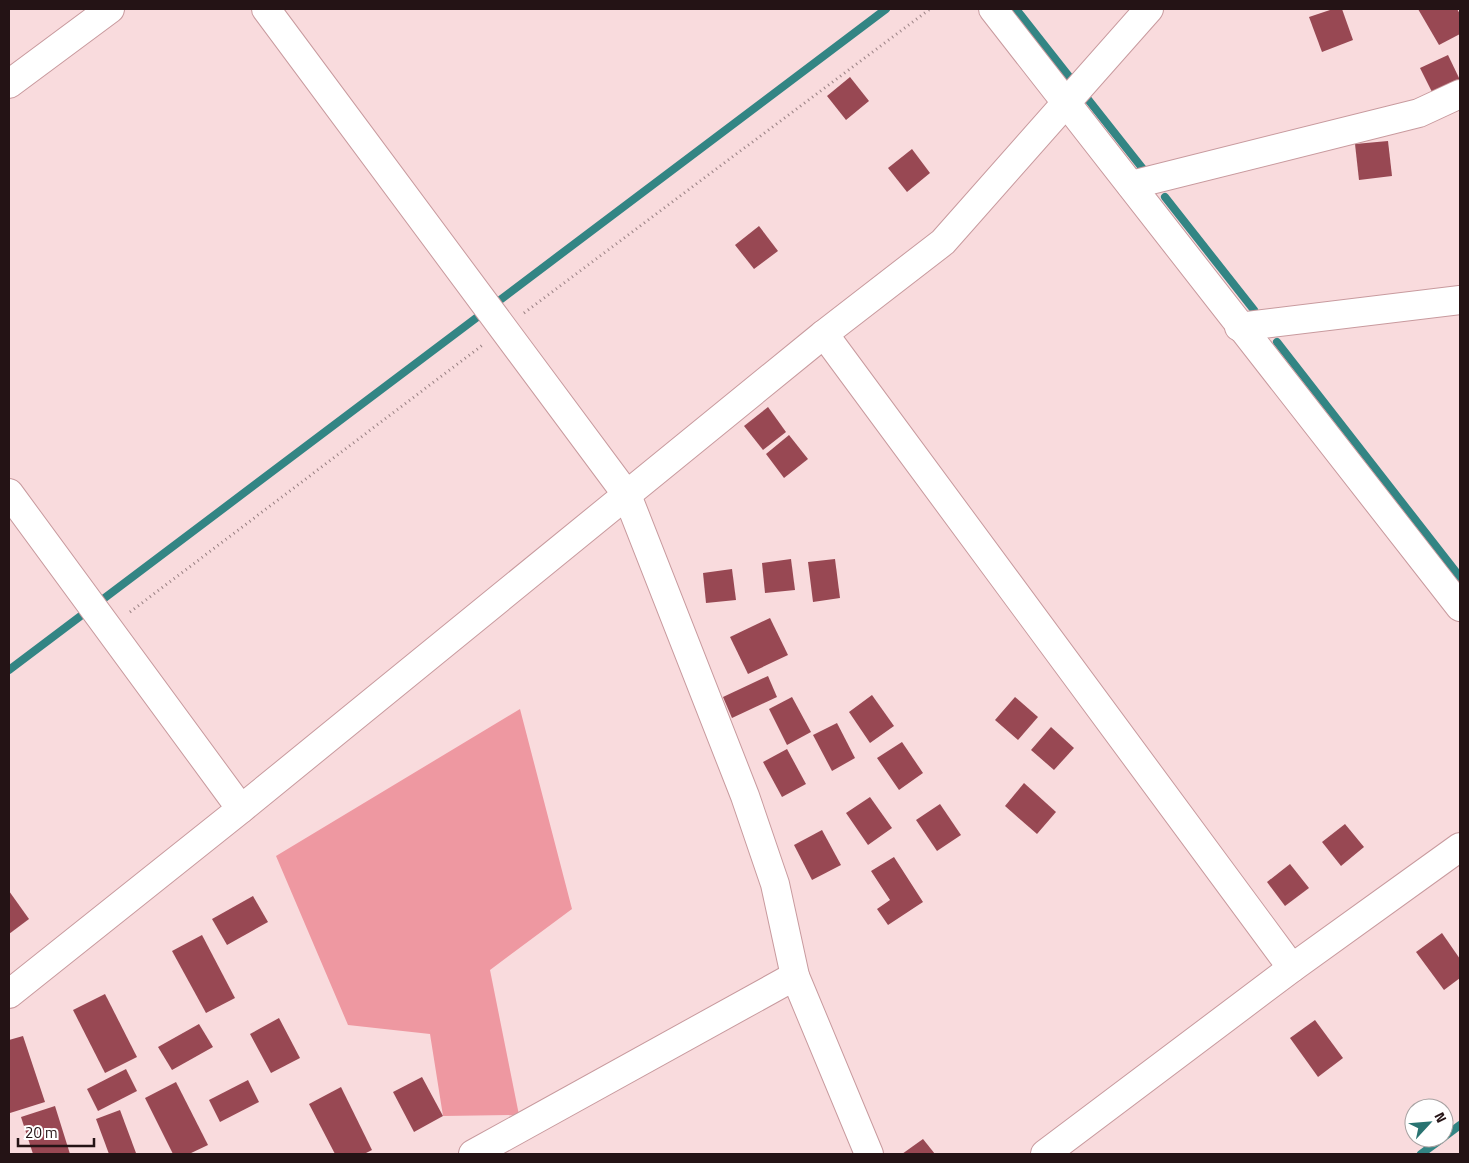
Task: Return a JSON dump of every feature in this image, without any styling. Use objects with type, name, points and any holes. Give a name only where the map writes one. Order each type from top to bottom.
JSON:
[{"type":"street","points":[[9,84],[110,9]]},
{"type":"street","points":[[266,9],[627,495],[745,796],[775,884],[795,976],[869,1154]]},
{"type":"street","points":[[993,9],[1068,100],[1239,327],[1460,607]]},
{"type":"street","points":[[9,994],[241,809],[824,334],[943,242],[1149,9]]},
{"type":"street","points":[[1131,184],[1419,113],[1460,94]]},
{"type":"street","points":[[1239,327],[1460,300]]},
{"type":"street","points":[[824,334],[1292,968]]},
{"type":"street","points":[[9,493],[241,809]]},
{"type":"street","points":[[1045,1154],[1292,968],[1460,847]]},
{"type":"street","points":[[473,1154],[795,976]]},
{"type":"shaded area","points":[[520,709],[572,909],[490,970],[519,1115],[443,1116],[430,1034],[348,1025],[276,856]]},
{"type":"building","points":[[1333,9],[1342,9],[1353,40],[1322,52],[1309,17]]},
{"type":"building","points":[[1418,9],[1457,9],[1460,14],[1460,34],[1439,45]]},
{"type":"building","points":[[1448,55],[1460,80],[1432,92],[1420,68]]},
{"type":"building","points":[[850,77],[869,101],[846,120],[827,96]]},
{"type":"building","points":[[1388,141],[1392,176],[1359,180],[1355,144]]},
{"type":"building","points":[[912,149],[930,173],[907,192],[888,168]]},
{"type":"building","points":[[759,226],[778,251],[754,269],[735,245]]},
{"type":"building","points":[[768,407],[786,432],[763,450],[744,426]]},
{"type":"building","points":[[789,435],[808,459],[784,478],[766,454]]},
{"type":"building","points":[[791,559],[795,590],[765,593],[762,563]]},
{"type":"building","points":[[835,559],[840,598],[813,602],[808,562]]},
{"type":"building","points":[[732,569],[736,600],[706,603],[703,573]]},
{"type":"building","points":[[770,618],[788,655],[748,674],[730,637]]},
{"type":"building","points":[[768,676],[777,697],[732,718],[723,697]]},
{"type":"building","points":[[872,695],[894,726],[870,743],[849,712]]},
{"type":"building","points":[[792,697],[811,732],[787,745],[769,709]]},
{"type":"building","points":[[1015,697],[1038,717],[1018,740],[995,720]]},
{"type":"building","points":[[837,723],[855,758],[832,771],[813,735]]},
{"type":"building","points":[[1051,727],[1074,748],[1054,770],[1031,750]]},
{"type":"building","points":[[902,742],[923,773],[899,790],[877,758]]},
{"type":"building","points":[[787,749],[806,784],[782,797],[763,762]]},
{"type":"building","points":[[1024,783],[1056,812],[1037,834],[1005,806]]},
{"type":"building","points":[[870,797],[892,828],[868,845],[846,813]]},
{"type":"building","points":[[940,804],[961,835],[937,851],[916,820]]},
{"type":"building","points":[[1345,824],[1364,847],[1341,866],[1322,842]]},
{"type":"building","points":[[822,830],[841,865],[812,880],[794,845]]},
{"type":"building","points":[[894,857],[923,902],[888,925],[877,909],[890,900],[871,871]]},
{"type":"building","points":[[1290,864],[1309,888],[1285,906],[1267,882]]},
{"type":"building","points":[[9,891],[29,919],[9,934]]},
{"type":"building","points":[[253,896],[268,922],[227,945],[212,919]]},
{"type":"building","points":[[1442,933],[1460,959],[1460,978],[1444,990],[1416,952]]},
{"type":"building","points":[[202,935],[235,998],[206,1013],[172,951]]},
{"type":"building","points":[[105,994],[137,1057],[105,1073],[73,1010]]},
{"type":"building","points":[[279,1018],[300,1058],[271,1073],[250,1034]]},
{"type":"building","points":[[1315,1020],[1343,1058],[1318,1077],[1290,1038]]},
{"type":"building","points":[[199,1024],[213,1047],[172,1070],[158,1047]]},
{"type":"building","points":[[23,1036],[45,1102],[10,1113],[9,1040]]},
{"type":"building","points":[[126,1069],[137,1091],[98,1111],[87,1089]]},
{"type":"building","points":[[422,1077],[443,1116],[414,1132],[393,1092]]},
{"type":"building","points":[[248,1080],[259,1102],[220,1122],[209,1100]]},
{"type":"building","points":[[176,1082],[208,1145],[189,1154],[173,1154],[145,1098]]},
{"type":"building","points":[[341,1087],[372,1150],[364,1154],[335,1154],[309,1104]]},
{"type":"building","points":[[55,1106],[70,1154],[33,1154],[21,1117]]},
{"type":"building","points":[[120,1110],[136,1153],[109,1154],[96,1119]]},
{"type":"building","points":[[923,1139],[935,1154],[902,1154]]},
{"type":"waterway","points":[[9,670],[886,9]]},
{"type":"waterway","points":[[1016,9],[1075,84]]},
{"type":"waterway","points":[[1083,93],[1147,174]]},
{"type":"waterway","points":[[1165,197],[1254,310]]},
{"type":"waterway","points":[[1277,342],[1460,577]]},
{"type":"waterway","points":[[1454,1130],[1460,1125]]},
{"type":"waterway","points":[[1421,1154],[1429,1148]]}]
